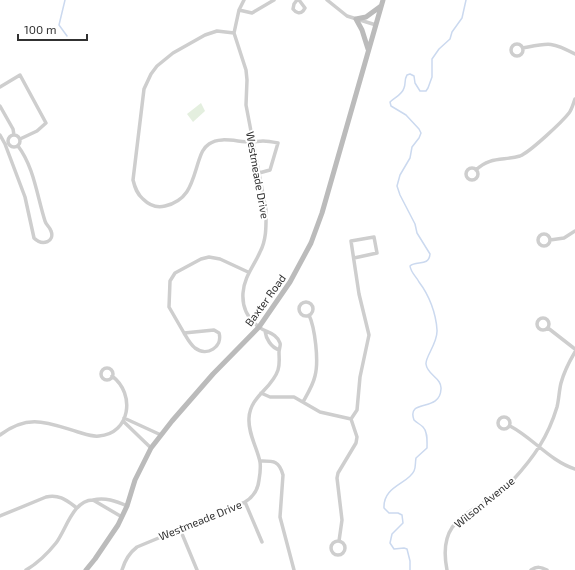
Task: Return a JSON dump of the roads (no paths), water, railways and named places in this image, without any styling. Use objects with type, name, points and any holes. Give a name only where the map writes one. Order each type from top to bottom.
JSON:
[{"type":"main road","name":"Baxter Road","points":[[87,569],[108,541],[122,517],[135,480],[151,448],[213,374],[259,327],[290,282],[311,243],[322,213],[383,0]]},
{"type":"main road","points":[[369,49],[356,19],[367,16],[381,6]]},
{"type":"street","points":[[243,0],[234,33],[217,32],[205,35],[173,53],[157,66],[151,74],[144,89],[133,180],[136,190],[143,200],[155,206],[162,207],[170,205],[181,199],[188,191],[202,152],[209,144],[223,140],[252,142],[266,141],[278,143],[270,170],[259,173]]},
{"type":"street","points":[[240,9],[252,13],[274,0]]},
{"type":"street","points":[[327,0],[340,12],[376,25]]},
{"type":"street","name":"Westmeade Drive","points":[[122,570],[131,551],[137,547],[245,502],[251,498],[259,485],[261,470],[260,461],[250,430],[249,418],[251,408],[255,400],[273,380],[278,371],[280,363],[280,344],[272,332],[265,331],[259,327],[246,313],[244,308],[243,293],[248,272],[261,251],[264,240],[266,210],[246,105],[246,70],[234,33]]},
{"type":"street","points":[[523,48],[542,44],[554,44],[575,54]]},
{"type":"street","points":[[0,87],[20,75],[46,123],[38,131],[20,139]]},
{"type":"street","points":[[476,170],[482,164],[491,160],[517,157],[530,150],[565,117],[571,109],[575,99]]},
{"type":"street","points":[[0,106],[13,129],[14,135],[20,139]]},
{"type":"street","points":[[0,135],[7,144],[25,197],[34,238],[39,243],[48,242],[52,238],[52,232],[46,224],[39,195],[29,167],[18,146],[20,139]]},
{"type":"street","points":[[7,144],[9,138],[14,135]]},
{"type":"street","points":[[0,146],[7,144],[13,147],[18,146]]},
{"type":"street","points":[[550,240],[564,238],[575,231]]},
{"type":"street","points":[[351,419],[357,410],[360,377],[369,335],[359,294],[351,241],[374,237],[377,253],[354,258]]},
{"type":"street","points":[[184,333],[217,331],[220,336],[220,341],[215,349],[206,352],[196,349],[190,344],[184,333],[170,307],[170,281],[175,273],[201,259],[209,257],[220,259],[248,272]]},
{"type":"street","points":[[303,402],[312,386],[315,377],[316,365],[313,324],[309,315]]},
{"type":"street","points":[[548,328],[575,349]]},
{"type":"street","name":"Westmeade Drive","points":[[265,331],[266,337],[275,348],[279,350]]},
{"type":"street","name":"Wilson Avenue","points":[[447,570],[445,545],[449,531],[464,515],[506,487],[540,447],[546,436],[557,406],[561,383],[566,368],[575,352]]},
{"type":"street","points":[[0,435],[19,424],[35,422],[45,422],[93,436],[99,436],[114,431],[124,419],[128,402],[126,395],[118,381],[112,376]]},
{"type":"street","points":[[261,393],[270,397],[294,397],[320,412],[351,419]]},
{"type":"street","points":[[124,419],[161,435]]},
{"type":"street","points":[[124,419],[151,448]]},
{"type":"street","points":[[339,541],[342,520],[337,478],[338,473],[356,443],[357,436],[351,419]]},
{"type":"street","points":[[510,426],[561,463],[575,469]]},
{"type":"street","points":[[260,461],[276,462],[282,470],[283,475],[280,517],[294,570]]},
{"type":"street","points":[[0,516],[46,497],[52,496],[65,499],[77,508]]},
{"type":"street","points":[[26,570],[38,562],[51,550],[63,533],[77,508],[82,503],[100,498],[127,506]]},
{"type":"street","points":[[93,500],[122,517]]},
{"type":"street","points":[[245,502],[262,542]]},
{"type":"street","points":[[180,529],[197,570]]},
{"type":"street","points":[[531,570],[536,567],[542,567],[547,570]]},
{"type":"waterway","points":[[65,0],[59,25],[67,36]]},
{"type":"waterway","points":[[410,570],[410,561],[407,549],[394,549],[390,543],[392,534],[403,523],[402,515],[398,513],[389,513],[384,508],[385,501],[391,490],[411,475],[415,469],[416,458],[427,448],[426,431],[414,420],[413,413],[415,409],[435,401],[439,396],[441,385],[429,371],[426,364],[437,335],[434,311],[429,298],[423,287],[412,273],[410,266],[427,261],[430,254],[417,233],[415,224],[397,186],[400,175],[410,158],[412,147],[421,133],[406,115],[391,106],[390,102],[402,92],[405,86],[406,77],[410,74],[414,76],[415,83],[420,91],[426,91],[432,77],[432,59],[439,49],[450,39],[452,32],[462,18],[466,0]]}]
